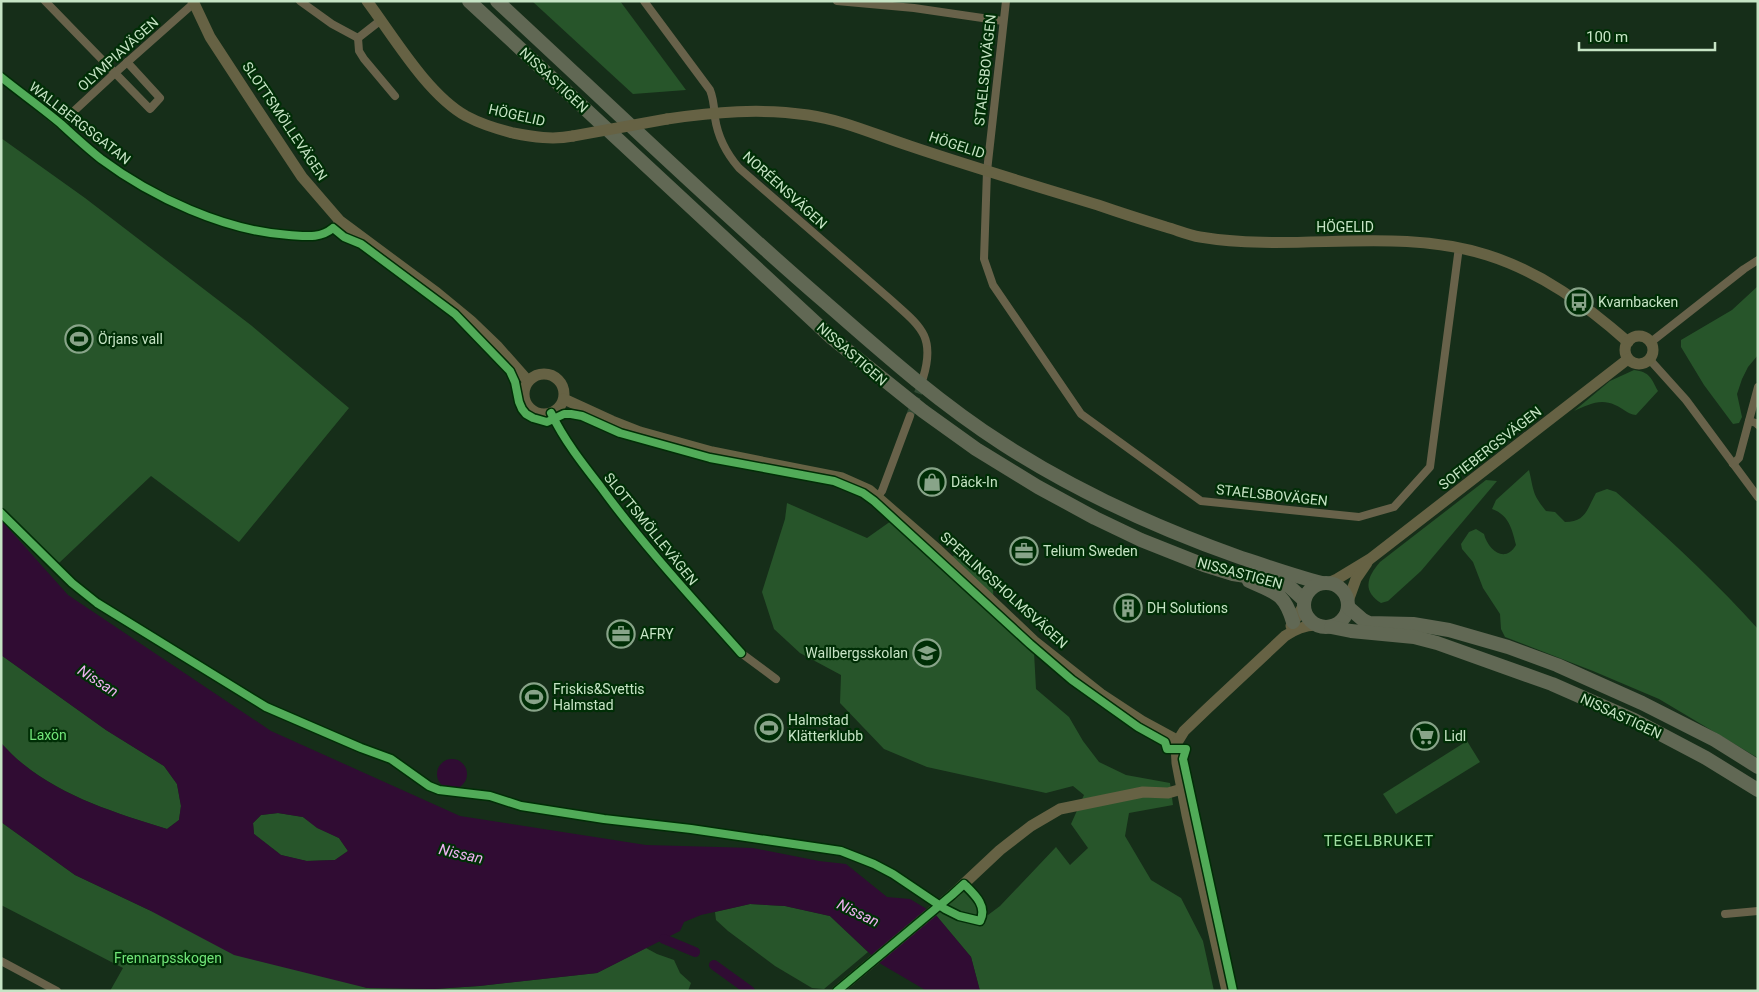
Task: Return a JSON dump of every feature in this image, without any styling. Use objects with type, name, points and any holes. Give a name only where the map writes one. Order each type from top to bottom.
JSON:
[{"type":"highway","name":"NISSASTIGEN","points":[[469,1],[832,338],[923,411],[976,449],[1038,487],[1095,518],[1141,540],[1233,574],[1278,581],[1290,587],[1304,602]]},
{"type":"highway","name":"NISSASTIGEN","points":[[497,1],[754,241],[907,373],[971,422],[1004,445],[1058,476],[1102,500],[1147,521],[1227,552],[1325,583]]},
{"type":"highway","points":[[1233,574],[1278,595],[1287,605],[1293,622]]},
{"type":"highway","points":[[1325,583],[1335,585],[1341,589],[1346,594],[1348,604],[1343,620],[1332,627],[1316,625],[1305,613],[1304,602],[1312,587],[1325,583]]},
{"type":"highway","name":"NISSASTIGEN","points":[[1348,604],[1363,620],[1369,623],[1420,625],[1449,630],[1508,647],[1557,665],[1642,703],[1714,740],[1758,768]]},
{"type":"highway","name":"NISSASTIGEN","points":[[1332,627],[1351,631],[1414,637],[1437,643],[1552,684],[1634,720],[1706,758],[1758,790]]},
{"type":"street","points":[[45,1],[150,109],[160,98],[127,62]]},
{"type":"street","points":[[300,1],[332,24],[358,38]]},
{"type":"street","name":"HÖGELID","points":[[367,1],[408,57],[449,104],[465,115],[486,125],[526,136],[551,138],[574,136],[715,112],[767,111],[809,115],[845,123],[987,171],[1198,237],[1258,243],[1394,241],[1443,244],[1459,247],[1510,263],[1556,286],[1628,342]]},
{"type":"street","name":"NORÉENSVÄGEN","points":[[644,1],[710,90],[718,132],[722,145],[730,158],[739,168],[915,322],[922,331],[929,349],[928,363],[923,378]]},
{"type":"street","points":[[837,1],[914,8],[1004,21]]},
{"type":"street","name":"STAELSBOVÄGEN","points":[[1006,1],[987,171],[984,259],[993,285],[1081,414],[1201,501],[1359,517],[1394,507],[1430,467],[1459,247]]},
{"type":"street","name":"OLYMPIAVÄGEN","points":[[60,124],[194,2]]},
{"type":"street","name":"SLOTTSMÖLLEVÄGEN","points":[[194,2],[210,37],[297,169],[340,221],[437,293],[471,321],[497,346],[528,381]]},
{"type":"street","points":[[358,38],[381,20]]},
{"type":"street","points":[[358,38],[359,51],[364,59],[395,96]]},
{"type":"street","name":"WALLBERGSGATAN","points":[[1,77],[102,159],[130,179],[200,214],[237,226],[276,234],[305,236],[321,236],[329,232],[340,221]]},
{"type":"street","points":[[1651,342],[1758,260]]},
{"type":"street","points":[[1638,336],[1651,342],[1653,353],[1650,360],[1643,364],[1638,364],[1628,359],[1625,352],[1628,342],[1638,336]]},
{"type":"street","name":"SOFIEBERGSVÄGEN","points":[[1325,583],[1337,579],[1370,560],[1628,359]]},
{"type":"street","points":[[1650,360],[1686,400],[1758,497]]},
{"type":"street","points":[[548,374],[555,377],[564,388],[564,399],[558,409],[551,413],[538,414],[527,406],[524,388],[534,376],[548,374]]},
{"type":"street","points":[[1733,464],[1739,458],[1758,387]]},
{"type":"street","name":"SPERLINGSHOLMSVÄGEN","points":[[564,399],[640,432],[712,452],[842,478],[858,484],[877,496],[1034,641],[1102,694],[1142,721],[1177,740]]},
{"type":"street","name":"SLOTTSMÖLLEVÄGEN","points":[[551,413],[560,432],[649,550],[741,653],[776,679]]},
{"type":"street","points":[[877,496],[882,490],[910,416]]},
{"type":"street","points":[[1749,421],[1758,425]]},
{"type":"street","name":"SOFIEBERGSVÄGEN","points":[[1348,604],[1356,579],[1370,560]]},
{"type":"street","points":[[1284,636],[1304,602]]},
{"type":"street","points":[[1227,991],[1182,789],[1175,749],[1177,740],[1212,703],[1284,636],[1298,628],[1316,625]]},
{"type":"street","points":[[837,991],[952,895],[1000,850],[1031,826],[1060,809],[1143,792],[1168,793],[1182,789]]},
{"type":"street","points":[[1725,914],[1758,911]]},
{"type":"street","points":[[1,961],[57,991]]},
{"type":"green space","points":[[532,1],[620,1],[686,90],[633,94]]},
{"type":"green space","points":[[1,138],[85,198],[252,326],[349,408],[239,542],[151,476],[59,563],[19,530],[1,508]]},
{"type":"green space","points":[[1758,286],[1758,355],[1748,367],[1742,379],[1737,394],[1742,417],[1739,423],[1733,424],[1704,385],[1681,347],[1681,340],[1732,310]]},
{"type":"green space","points":[[1634,370],[1647,374],[1658,391],[1636,415],[1604,402],[1594,403],[1574,411],[1610,381]]},
{"type":"green space","points":[[1529,470],[1534,492],[1541,505],[1546,511],[1555,512],[1565,522],[1582,517],[1596,493],[1607,489],[1616,492],[1689,558],[1758,629],[1758,758],[1659,699],[1505,637],[1501,629],[1500,614],[1483,588],[1473,562],[1462,549],[1461,544],[1469,532],[1476,529],[1484,534],[1489,545],[1497,553],[1507,554],[1512,551],[1516,545],[1509,523],[1502,515],[1492,509],[1496,500]]},
{"type":"green space","points":[[1486,480],[1497,481],[1421,571],[1388,601],[1381,603],[1375,598],[1371,594],[1368,584],[1372,573],[1380,562]]},
{"type":"green space","points":[[787,503],[867,538],[891,521],[936,560],[960,554],[993,587],[994,618],[1034,652],[1036,689],[1069,717],[1083,741],[1099,762],[1126,775],[1170,783],[1173,805],[1129,813],[1125,836],[1151,880],[1181,898],[1203,941],[1214,991],[980,991],[971,957],[935,914],[964,890],[988,915],[1000,906],[1056,847],[1070,865],[1088,848],[1071,824],[1084,795],[1073,786],[1046,793],[927,767],[884,749],[840,703],[841,675],[800,653],[774,629],[762,592],[785,519]]},
{"type":"green space","name":"Laxön","points":[[1,655],[106,730],[164,766],[177,784],[181,806],[179,820],[167,829],[110,810],[56,786],[17,759],[1,743]]},
{"type":"green space","points":[[1467,741],[1480,762],[1396,814],[1383,794]]},
{"type":"green space","points":[[278,813],[303,817],[318,828],[339,838],[348,851],[335,860],[306,861],[281,855],[254,834],[253,823],[261,815]]},
{"type":"green space","name":"Frennarpsskogen","points":[[1,822],[75,875],[149,910],[367,988],[434,989],[597,973],[646,948],[674,960],[680,973],[691,983],[688,991],[110,991],[123,968],[1,905]]},
{"type":"green space","points":[[750,904],[785,906],[830,916],[868,952],[824,989],[812,988],[775,966],[716,920],[715,912]]},
{"type":"water","name":"Nissan","points":[[1,520],[68,595],[271,731],[460,816],[646,845],[753,848],[819,861],[846,864],[887,897],[910,899],[935,914],[971,957],[980,991],[927,991],[881,964],[830,916],[785,906],[750,904],[701,915],[684,922],[680,931],[597,973],[479,986],[434,989],[367,988],[234,955],[149,910],[75,875],[1,822],[1,743],[20,762],[39,776],[74,795],[110,810],[167,829],[179,820],[181,806],[177,784],[164,766],[106,730],[1,655]],"holes":[[[278,813],[303,817],[317,828],[339,838],[348,851],[335,860],[307,861],[281,855],[254,834],[253,823],[261,815]]]},
{"type":"water","points":[[452,759],[463,763],[467,774],[463,785],[452,789],[441,785],[437,774],[441,763]]},
{"type":"waterway","points":[[664,939],[695,952]]},
{"type":"waterway","points":[[714,965],[750,991]]},
{"type":"tunnel","points":[[910,416],[922,382]]},
{"type":"cycle path","points":[[1,77],[54,118],[101,159],[166,199],[190,210],[240,227],[265,232],[307,236],[323,234],[333,228],[344,237],[361,244],[455,314],[510,371],[522,409],[533,418],[547,422],[564,414],[582,416],[620,433],[710,458],[834,481],[863,493],[874,501],[1072,680],[1138,727],[1165,742],[1167,749],[1186,749],[1183,759],[1233,991]]},
{"type":"cycle path","points":[[551,413],[574,451],[616,508],[668,571],[741,653]]},
{"type":"cycle path","points":[[1,513],[72,583],[97,603],[266,707],[391,759],[429,786],[439,790],[490,796],[521,806],[604,819],[691,829],[841,851],[893,874],[945,909],[959,916],[980,921],[982,910],[979,901],[964,884],[952,895],[837,991]]},
{"type":"place","name":"Kvarnbacken","points":[[1579,302]]},
{"type":"place","name":"Örjans vall","points":[[79,339]]},
{"type":"place","name":"Däck-In","points":[[932,482]]},
{"type":"place","name":"Telium Sweden","points":[[1024,551]]},
{"type":"place","name":"DH Solutions","points":[[1128,608]]},
{"type":"place","name":"AFRY","points":[[621,634]]},
{"type":"place","name":"Wallbergsskolan","points":[[927,653]]},
{"type":"place","name":"Friskis&Svettis Halmstad","points":[[534,697]]},
{"type":"place","name":"Halmstad Klätterklubb","points":[[769,728]]},
{"type":"place","name":"Lidl","points":[[1425,736]]},
{"type":"district","name":"TEGELBRUKET","points":[[1379,841]]}]
